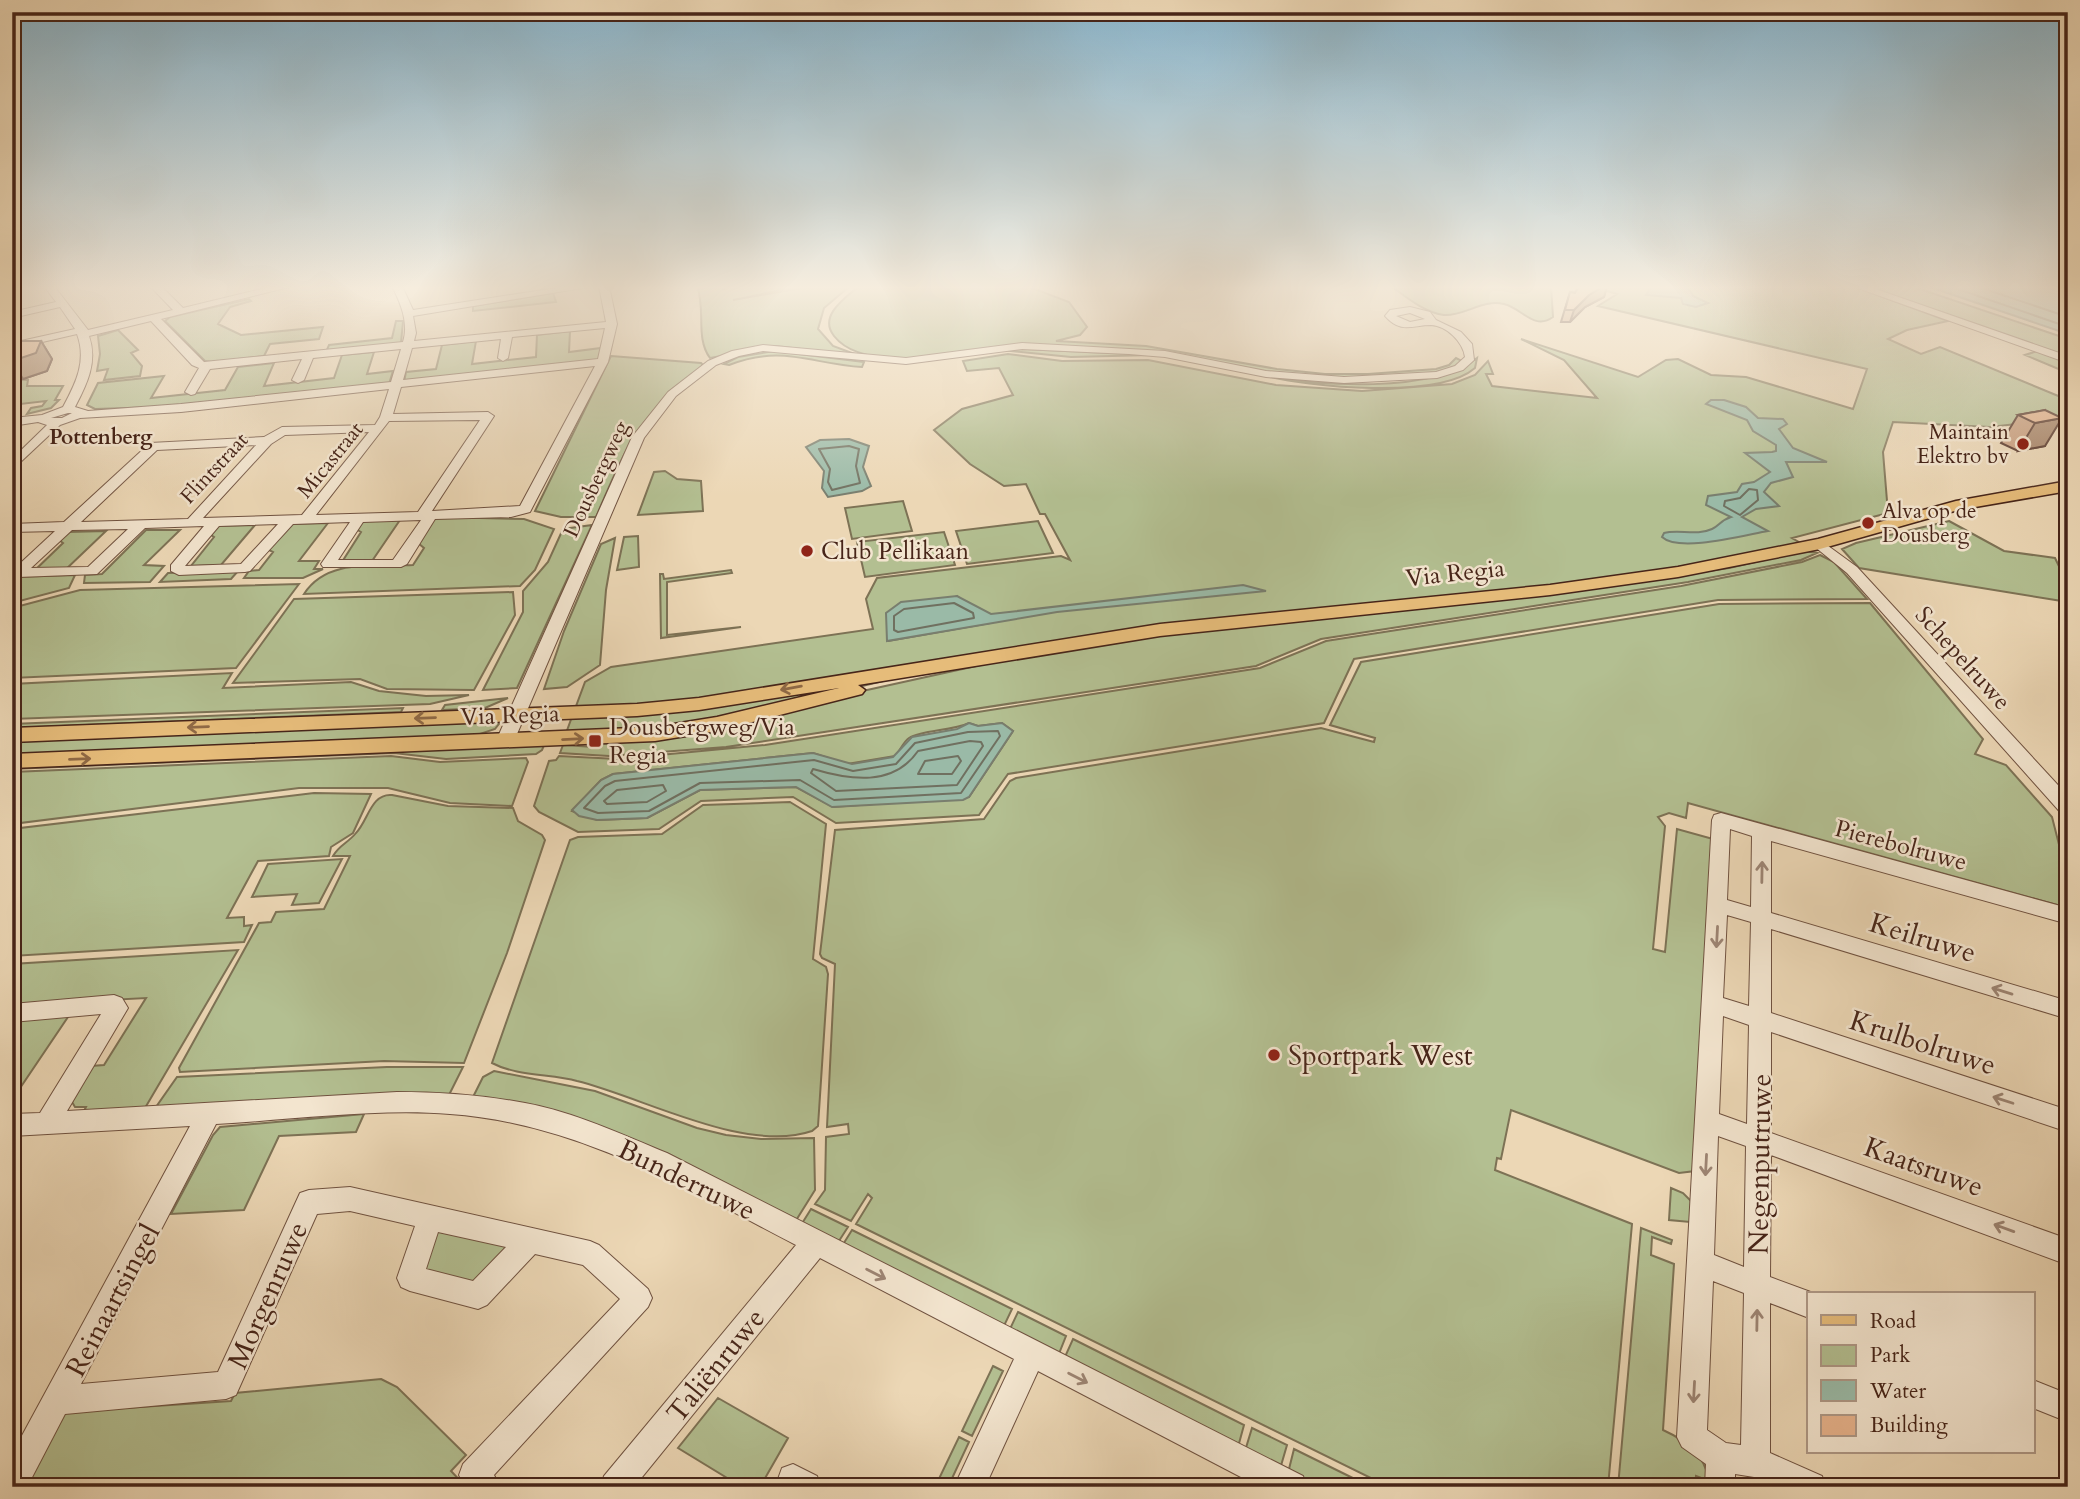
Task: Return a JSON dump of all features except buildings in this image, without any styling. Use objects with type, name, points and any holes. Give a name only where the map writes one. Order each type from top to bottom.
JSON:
[{"type":"main road","points":[[1984,504],[2068,486]]},
{"type":"main road","points":[[1984,504],[2068,493]]},
{"type":"main road","name":"Via Regia","points":[[12,735],[518,715],[699,704],[1228,622],[1608,582],[1719,565],[1820,544],[1984,504]]},
{"type":"main road","name":"Via Regia","points":[[12,761],[682,731],[1001,656]]},
{"type":"street","points":[[68,408],[87,370],[90,356]]},
{"type":"street","points":[[189,356],[196,363],[207,365],[299,356]]},
{"type":"street","points":[[298,380],[309,356]]},
{"type":"street","name":"Micastraat","points":[[306,519],[383,423],[405,356]]},
{"type":"street","points":[[12,528],[511,513],[528,506],[604,356]]},
{"type":"street","name":"Dousbergweg","points":[[505,741],[638,437],[672,394],[730,356]]},
{"type":"street","name":"Dousbergweg","points":[[839,356],[916,361],[954,356]]},
{"type":"street","name":"Dousbergweg","points":[[1171,356],[1306,378],[1401,379],[1450,372],[1463,366],[1470,356]]},
{"type":"street","points":[[12,466],[56,424],[81,415],[181,408],[603,362]]},
{"type":"street","points":[[191,393],[207,365]]},
{"type":"street","points":[[12,422],[43,418],[68,408],[81,410],[81,415]]},
{"type":"street","points":[[140,524],[92,571],[18,573],[154,446],[267,441],[282,431],[488,416],[426,516],[402,561],[396,565],[328,564],[359,518]]},
{"type":"street","points":[[43,418],[45,423],[56,424]]},
{"type":"street","name":"Flintstraat","points":[[191,523],[267,441]]},
{"type":"street","points":[[215,522],[176,568],[179,571],[245,568],[289,520]]},
{"type":"street","name":"Schepelruwe","points":[[1820,544],[1852,570],[2068,808]]},
{"type":"street","name":"Pierebolruwe","points":[[1721,820],[2068,916]]},
{"type":"street","name":"Negenputruwe","points":[[1721,820],[1692,1437],[1721,1457],[1755,1462],[1762,832]]},
{"type":"street","name":"Keilruwe","points":[[1719,905],[2068,1010]]},
{"type":"street","points":[[12,1013],[114,1004],[117,1008],[47,1123]]},
{"type":"street","name":"Krulbolruwe","points":[[1714,1004],[2068,1121]]},
{"type":"street","name":"Bunderruwe","points":[[16,1130],[47,1123],[397,1102],[465,1104],[527,1114],[590,1133],[659,1161],[1275,1483]]},
{"type":"street","name":"Reinaartsingel","points":[[12,1485],[209,1113]]},
{"type":"street","name":"Kaatsruwe","points":[[1708,1121],[2068,1252]]},
{"type":"street","name":"Morgenruwe","points":[[59,1400],[226,1385],[309,1202],[350,1199],[590,1254],[639,1298],[474,1475],[485,1487]]},
{"type":"street","points":[[430,1218],[410,1278],[478,1296],[531,1240]]},
{"type":"street","name":"Taliënruwe","points":[[615,1487],[815,1243]]},
{"type":"street","points":[[1700,1263],[1807,1304]]},
{"type":"street","points":[[969,1487],[1031,1354]]},
{"type":"street","points":[[2035,1395],[2068,1408]]},
{"type":"street","points":[[1720,1487],[1721,1457]]},
{"type":"street","points":[[1755,1462],[1811,1487]]},
{"type":"green space","points":[[100,356],[133,356],[142,366],[140,376],[104,380],[108,369],[97,371]]},
{"type":"green space","points":[[200,356],[264,356],[211,362]]},
{"type":"green space","points":[[342,356],[373,356],[367,374],[393,371],[389,384],[161,407],[95,409],[87,405],[98,383],[164,376],[151,398],[225,390],[238,367],[274,363],[264,386],[334,378]]},
{"type":"green space","points":[[439,356],[473,356],[472,364],[536,357],[599,356],[598,361],[404,382],[406,372],[436,369]]},
{"type":"green space","points":[[611,356],[701,363],[704,366],[664,400],[637,432],[596,517],[561,517],[535,511]]},
{"type":"green space","points":[[744,356],[815,356],[864,362],[862,367],[796,357],[765,356],[724,364]]},
{"type":"green space","points":[[874,356],[939,356],[901,358]]},
{"type":"green space","points":[[995,356],[1062,361],[1148,360],[1276,385],[1362,391],[1452,384],[1475,375],[1488,361],[1493,374],[1486,374],[1492,386],[1597,398],[1564,360],[1556,356],[1573,356],[1638,377],[1666,360],[1678,359],[1711,375],[1746,377],[1853,409],[1867,369],[1811,356],[1962,356],[2068,400],[2068,418],[1990,427],[1893,422],[1883,452],[1888,513],[1792,538],[1804,545],[1648,572],[1506,591],[1232,617],[690,702],[575,709],[585,682],[611,667],[873,629],[866,599],[877,578],[1061,556],[1070,560],[1045,514],[1040,514],[1026,484],[1004,486],[970,464],[934,430],[962,409],[1013,395],[999,368],[967,371],[963,361]],"holes":[[[957,596],[991,623],[888,641]]]},
{"type":"green space","points":[[1170,356],[1203,356],[1325,374],[1436,369],[1449,365],[1456,358],[1464,362],[1434,373],[1339,377],[1292,375]]},
{"type":"green space","points":[[2027,356],[2068,356],[2068,373]]},
{"type":"green space","points":[[1477,358],[1475,368],[1457,378],[1403,387],[1340,386],[1262,375],[1343,384],[1404,382],[1457,370]]},
{"type":"green space","points":[[12,379],[28,380],[27,386],[63,386],[55,400],[59,400],[51,408],[27,414],[31,408],[42,406],[46,401],[12,405]]},
{"type":"green space","points":[[665,471],[677,479],[701,481],[703,511],[638,515],[654,472]]},
{"type":"green space","points":[[903,501],[912,531],[852,539],[845,508]]},
{"type":"green space","points":[[433,519],[524,519],[554,529],[535,570],[520,586],[304,594],[314,582],[339,570],[413,565],[424,548],[418,543]]},
{"type":"green space","points":[[400,520],[372,561],[342,562],[361,532],[354,528],[359,521]]},
{"type":"green space","points":[[1038,521],[1053,553],[967,564],[956,531]]},
{"type":"green space","points":[[1949,521],[2004,551],[2055,558],[2068,585],[2068,602],[1859,568],[1842,549],[1856,543]]},
{"type":"green space","points":[[328,523],[299,561],[319,561],[314,569],[323,569],[303,578],[244,578],[249,571],[259,570],[273,552],[267,549],[288,524]]},
{"type":"green space","points":[[255,525],[221,565],[191,566],[214,537],[208,533],[214,526]]},
{"type":"green space","points":[[592,525],[517,688],[483,690],[523,612],[523,591],[548,562],[563,529]]},
{"type":"green space","points":[[146,530],[180,530],[144,565],[164,566],[150,582],[84,583],[85,575],[102,574]]},
{"type":"green space","points":[[106,531],[63,572],[32,573],[63,543],[59,540],[67,532]]},
{"type":"green space","points":[[944,532],[955,565],[865,577],[857,542]]},
{"type":"green space","points":[[638,536],[639,567],[617,570],[624,537]]},
{"type":"green space","points":[[615,538],[606,590],[600,665],[567,687],[544,689],[564,631],[601,544]]},
{"type":"green space","points":[[1805,551],[1817,553],[1801,560],[1688,582],[1321,639],[1256,666],[726,747],[609,756],[560,753],[563,745],[594,747],[596,741],[858,692],[1017,657],[1161,634],[1648,580],[1729,568]]},
{"type":"green space","points":[[1820,555],[1834,562],[1867,599],[1718,600],[1354,659],[1324,723],[1008,774],[979,815],[836,823],[793,797],[701,801],[659,829],[578,832],[539,812],[534,806],[549,761],[556,760],[559,756],[618,759],[765,745],[1260,668],[1326,641],[1681,586],[1802,562]],"holes":[[[969,723],[978,726],[1002,723],[1013,731],[969,797],[833,807],[796,787],[700,790],[647,818],[597,820],[572,811],[601,780],[613,774],[813,753],[847,764],[895,756],[907,740],[915,735]]]},
{"type":"green space","points":[[731,570],[732,573],[667,582],[667,635],[741,627],[661,638],[660,574],[663,574],[664,579]]},
{"type":"green space","points":[[238,571],[231,579],[160,582],[168,573]]},
{"type":"green space","points":[[75,575],[69,588],[12,603],[12,577]]},
{"type":"green space","points":[[299,584],[236,668],[12,678],[12,608],[80,590]]},
{"type":"green space","points":[[513,592],[515,615],[474,690],[387,689],[360,679],[233,683],[294,599]]},
{"type":"green space","name":"Sportpark West","points":[[1870,603],[1983,739],[1975,754],[2006,765],[2052,817],[2068,880],[2068,908],[1688,803],[1686,818],[1669,813],[1658,817],[1665,826],[1653,949],[1665,952],[1677,829],[1713,839],[1695,1171],[1679,1173],[1511,1110],[1501,1159],[1497,1158],[1495,1170],[1632,1224],[1608,1487],[1389,1487],[856,1224],[872,1198],[868,1194],[851,1221],[815,1204],[825,1190],[826,1137],[849,1134],[848,1124],[827,1127],[835,964],[822,958],[820,954],[835,830],[984,819],[1010,781],[1016,778],[1321,728],[1374,742],[1375,738],[1330,725],[1361,662],[1719,604]]},
{"type":"green space","points":[[925,671],[712,722],[565,736],[573,714]]},
{"type":"green space","points":[[232,673],[223,688],[351,682],[379,691],[426,696],[469,695],[430,704],[12,719],[12,684]]},
{"type":"green space","points":[[508,698],[485,708],[442,710],[445,705]]},
{"type":"green space","points":[[403,708],[401,712],[12,728],[12,724]]},
{"type":"green space","points":[[502,720],[495,729],[471,737],[12,758],[12,737]]},
{"type":"green space","points":[[545,743],[542,750],[536,754],[446,759],[394,753],[12,769],[12,765]]},
{"type":"green space","points":[[391,756],[440,762],[526,758],[528,762],[512,806],[450,803],[388,788],[299,788],[12,824],[12,772]]},
{"type":"green space","points":[[314,793],[371,794],[353,833],[331,847],[329,856],[258,861],[227,918],[244,917],[244,926],[252,925],[244,942],[12,956],[12,829]]},
{"type":"green space","points":[[392,795],[448,806],[513,808],[518,821],[542,835],[545,840],[507,953],[464,1063],[384,1061],[180,1072],[179,1068],[259,923],[271,922],[276,912],[324,909],[350,856],[333,856],[360,828],[379,798]]},
{"type":"green space","points":[[790,802],[826,824],[813,959],[826,967],[828,974],[818,1126],[812,1131],[785,1136],[726,1130],[577,1081],[523,1073],[492,1063],[570,840],[578,837],[662,834],[703,805]]},
{"type":"green space","points":[[342,859],[319,903],[292,905],[297,894],[252,897],[268,864]]},
{"type":"green space","points":[[238,950],[145,1108],[84,1111],[86,1107],[75,1107],[72,1102],[91,1066],[104,1065],[146,998],[12,1005],[12,964]]},
{"type":"green space","points":[[70,1014],[12,1100],[12,1017]]},
{"type":"green space","points":[[387,1067],[463,1067],[448,1097],[156,1107],[177,1077]]},
{"type":"green space","points":[[494,1071],[595,1091],[697,1128],[726,1135],[761,1139],[814,1138],[815,1190],[795,1222],[472,1099],[483,1077]]},
{"type":"green space","points":[[364,1114],[356,1132],[279,1136],[244,1210],[171,1214],[213,1135],[220,1127]]},
{"type":"green space","points":[[1671,1188],[1683,1193],[1693,1203],[1690,1222],[1669,1220]]},
{"type":"green space","points":[[811,1209],[848,1227],[837,1244],[801,1225]]},
{"type":"green space","points":[[1641,1228],[1672,1240],[1671,1244],[1652,1237],[1651,1255],[1674,1264],[1663,1430],[1687,1444],[1704,1464],[1709,1481],[1696,1476],[1695,1487],[1618,1487]]},
{"type":"green space","points":[[852,1230],[1012,1309],[1003,1328],[842,1246]]},
{"type":"green space","points":[[436,1231],[515,1248],[478,1285],[427,1273],[425,1266]]},
{"type":"green space","points":[[1018,1312],[1066,1336],[1058,1356],[1009,1331]]},
{"type":"green space","points":[[1073,1339],[1244,1425],[1238,1447],[1064,1359]]},
{"type":"green space","points":[[993,1366],[1003,1371],[972,1436],[962,1431]]},
{"type":"green space","points":[[381,1379],[397,1387],[466,1455],[451,1471],[466,1487],[23,1487],[63,1412],[231,1401],[235,1393]]},
{"type":"green space","points":[[718,1398],[788,1438],[760,1487],[742,1487],[678,1448]]},
{"type":"green space","points":[[1252,1428],[1287,1445],[1280,1469],[1245,1451]]},
{"type":"green space","points":[[959,1437],[969,1442],[948,1487],[935,1487]]},
{"type":"green space","points":[[1294,1449],[1371,1487],[1315,1487],[1288,1473]]},
{"type":"water","points":[[1711,400],[1724,400],[1746,407],[1758,418],[1783,419],[1787,424],[1779,429],[1793,448],[1827,462],[1786,462],[1793,477],[1771,483],[1764,492],[1779,506],[1756,509],[1742,517],[1768,531],[1697,543],[1670,541],[1662,537],[1664,533],[1706,531],[1731,517],[1706,505],[1708,496],[1737,492],[1742,484],[1754,482],[1770,472],[1745,453],[1776,451],[1776,445],[1753,431],[1747,420],[1706,404]]},
{"type":"water","points":[[849,439],[869,446],[863,467],[871,486],[862,491],[828,497],[822,488],[824,471],[806,447],[820,440]]},
{"type":"water","points":[[1243,585],[1266,591],[1057,612],[887,641],[886,613],[901,602],[957,596],[991,614]]},
{"type":"water","points":[[969,723],[978,726],[1002,723],[1013,731],[969,797],[963,800],[832,807],[796,787],[700,790],[647,818],[597,820],[579,816],[572,810],[601,780],[613,774],[813,753],[852,764],[893,757],[912,737],[957,729]]},
{"type":"place","name":"Maintain Elektro bv","points":[[2023,444]]},
{"type":"place","name":"Alva op de Dousberg","points":[[1868,523]]},
{"type":"place","name":"Club Pellikaan","points":[[807,551]]},
{"type":"place","name":"Dousbergweg/Via Regia","points":[[595,741]]},
{"type":"place","name":"Sportpark West","points":[[1274,1055]]},
{"type":"district","name":"Pottenberg","points":[[101,437]]}]
